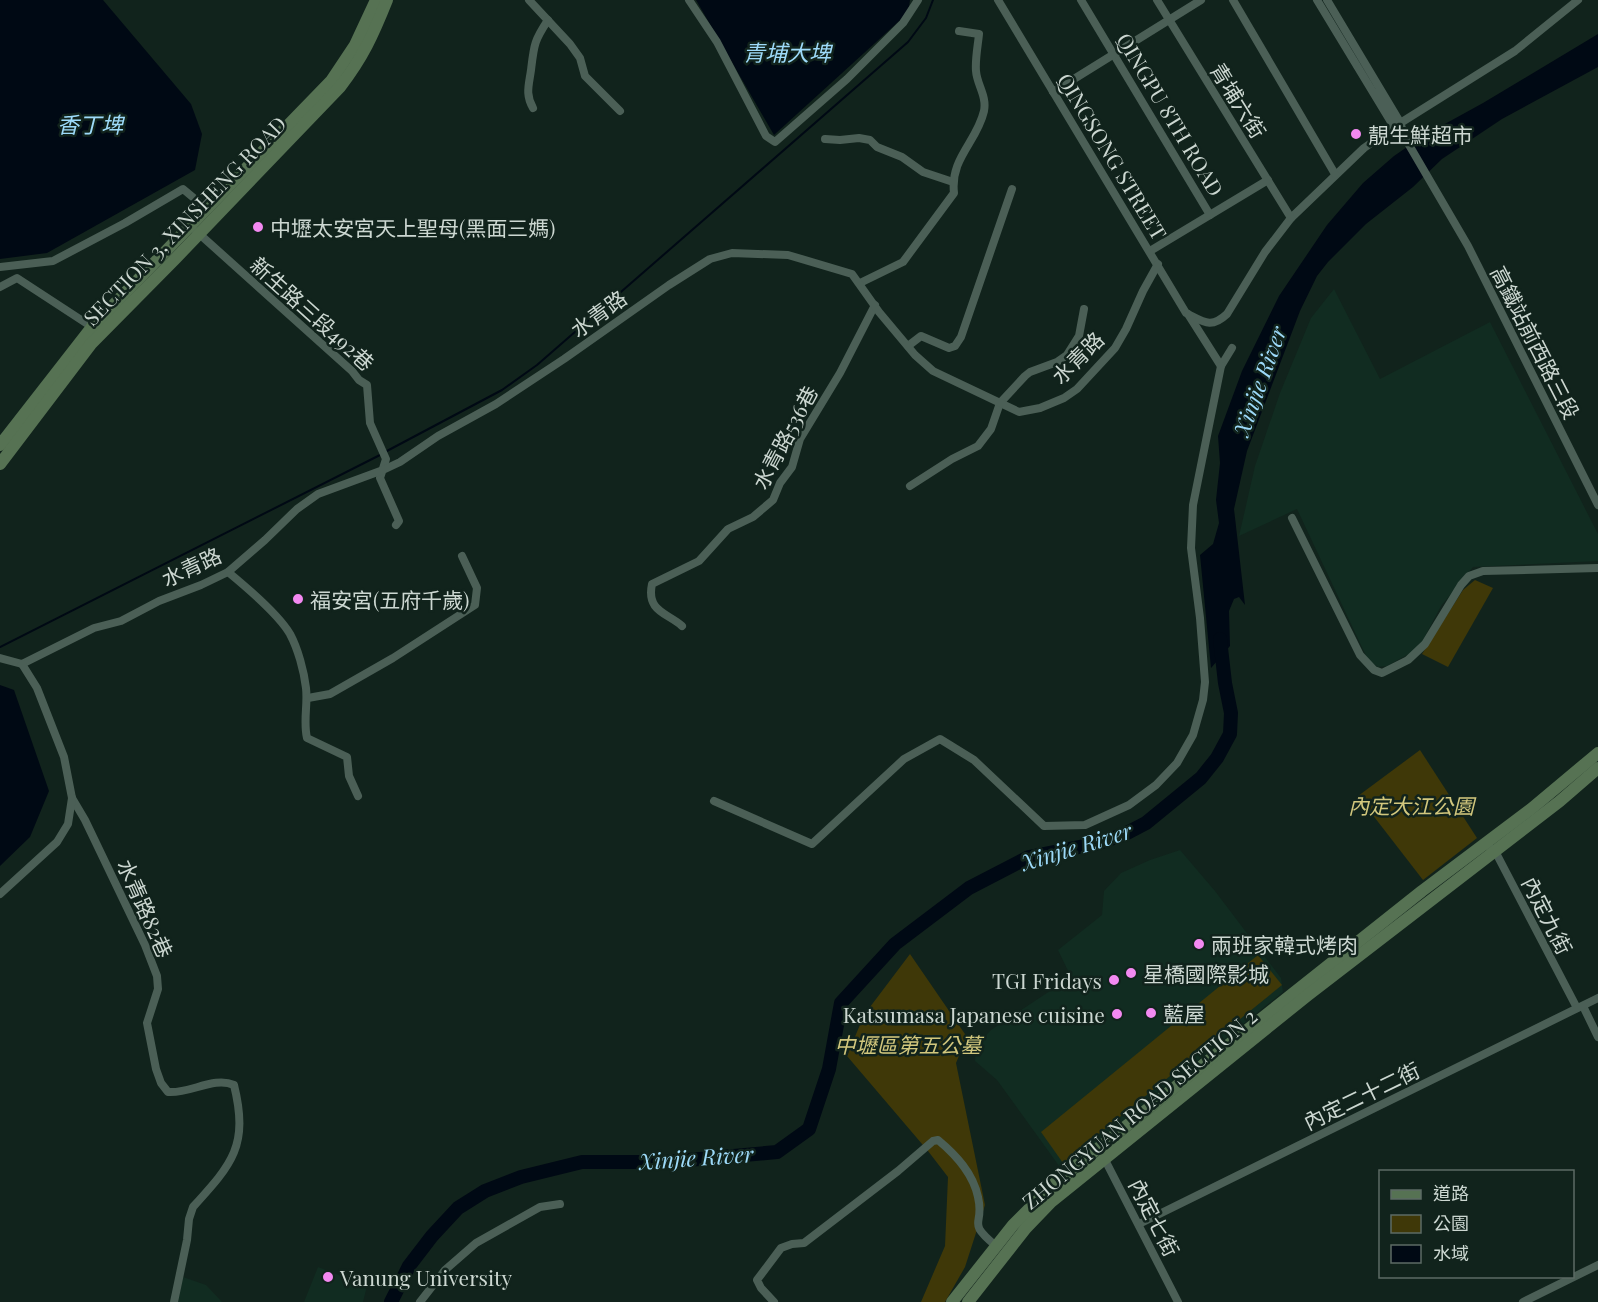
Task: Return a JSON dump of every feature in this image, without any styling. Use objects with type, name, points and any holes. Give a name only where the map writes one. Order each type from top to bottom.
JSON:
[{"type":"main road","points":[[0,445],[92,327],[195,230],[207,209],[331,81],[355,45],[376,0]]},
{"type":"main road","name":"SECTION 3, XINSHENG ROAD","points":[[0,464],[92,344],[195,230],[340,87],[359,62],[387,0]]},
{"type":"main road","name":"ZHONGYUAN ROAD SECTION 2","points":[[968,1302],[1026,1228],[1101,1154],[1598,753]]},
{"type":"main road","name":"ZHONGYUAN ROAD SECTION 2","points":[[952,1302],[996,1246],[1043,1194],[1101,1154],[1560,801],[1598,768]]},
{"type":"street","points":[[529,0],[580,58],[585,76],[620,111]]},
{"type":"street","points":[[689,0],[717,42],[766,136],[775,142],[839,86],[903,23],[918,0]]},
{"type":"street","name":"QINGSONG STREET","points":[[998,0],[1221,366]]},
{"type":"street","name":"QINGPU 8TH ROAD","points":[[1081,0],[1210,215]]},
{"type":"street","name":"青埔六街","points":[[1157,0],[1291,218]]},
{"type":"street","points":[[1053,92],[1201,0]]},
{"type":"street","points":[[1233,0],[1335,174]]},
{"type":"street","points":[[1317,0],[1397,124]]},
{"type":"street","points":[[1327,0],[1397,124]]},
{"type":"street","points":[[1188,314],[1206,323],[1219,322],[1227,314],[1264,252],[1291,218],[1335,174],[1364,148],[1397,124],[1515,51],[1578,0]]},
{"type":"street","points":[[533,108],[526,88],[531,71],[531,55],[536,38],[548,20]]},
{"type":"street","points":[[860,284],[903,261],[954,193],[953,182],[958,161],[977,131],[984,111],[985,99],[976,72],[979,33],[959,32]]},
{"type":"street","name":"高鐵站前西路三段","points":[[1397,124],[1468,246],[1598,505]]},
{"type":"street","points":[[825,139],[870,140],[877,147],[902,157],[923,172],[953,182]]},
{"type":"street","points":[[1150,251],[1268,180]]},
{"type":"street","points":[[0,267],[53,261],[183,189],[207,209]]},
{"type":"street","points":[[908,346],[921,336],[949,348],[955,346],[961,337],[1012,189]]},
{"type":"street","name":"新生路三段492巷","points":[[195,230],[352,370],[358,380],[367,385],[370,423],[386,459],[383,470]]},
{"type":"street","name":"水青路","points":[[22,664],[94,628],[120,621],[159,601],[228,572],[297,509],[318,494],[400,462],[438,436],[496,404],[710,259],[732,253],[788,255],[852,274],[908,346],[933,371],[1019,412],[1040,408],[1064,398],[1077,388],[1114,348],[1126,329],[1158,264]]},
{"type":"street","points":[[0,287],[17,278],[92,327]]},
{"type":"street","name":"水青路536巷","points":[[682,626],[658,609],[650,593],[652,584],[699,561],[728,530],[753,518],[773,500],[780,483],[792,467],[800,439],[840,373],[875,305]]},
{"type":"street","points":[[910,486],[952,459],[978,446],[991,429],[1000,403],[1030,372],[1057,362],[1067,355],[1079,336],[1084,309]]},
{"type":"street","points":[[714,801],[812,844],[904,759],[940,739],[974,759],[1044,826],[1084,825],[1129,805],[1156,785],[1177,763],[1193,735],[1203,700],[1205,682],[1200,618],[1191,548],[1193,505],[1221,366],[1232,348]]},
{"type":"street","points":[[383,470],[380,478],[399,521],[396,525]]},
{"type":"street","points":[[1292,518],[1360,655],[1374,670],[1382,673],[1408,660],[1425,644],[1461,585],[1469,576],[1483,571],[1598,568]]},
{"type":"street","points":[[308,698],[330,694],[475,605],[477,588],[462,556]]},
{"type":"street","points":[[228,572],[270,610],[290,634],[305,676],[308,698],[304,726],[307,738],[343,753],[347,757],[349,776],[358,796]]},
{"type":"street","points":[[0,658],[22,664]]},
{"type":"street","name":"水青路82巷","points":[[22,664],[37,688],[64,757],[72,798],[145,945],[157,976],[158,989],[147,1023],[161,1083],[168,1092],[177,1093],[225,1082],[234,1086],[239,1105],[237,1150],[230,1164],[193,1206],[190,1213],[187,1240],[174,1302]]},
{"type":"street","points":[[0,894],[57,842],[68,824],[72,798]]},
{"type":"street","points":[[1483,844],[1495,851]]},
{"type":"street","name":"內定九街","points":[[1495,851],[1598,1037]]},
{"type":"street","name":"內定二十二街","points":[[1139,1224],[1598,998]]},
{"type":"street","points":[[774,1302],[757,1280],[781,1248],[804,1243],[898,1171],[933,1141],[938,1140],[967,1171],[979,1201],[977,1226],[980,1233],[996,1246]]},
{"type":"street","name":"內定七街","points":[[1101,1154],[1178,1302]]},
{"type":"street","points":[[420,1302],[445,1270],[476,1243],[540,1207],[560,1204]]},
{"type":"street","points":[[1574,1276],[1598,1264]]},
{"type":"street","points":[[1523,1302],[1570,1278]]},
{"type":"shaded area","points":[[1334,289],[1380,379],[1490,322],[1598,534],[1598,561],[1473,567],[1441,606],[1422,642],[1414,651],[1387,666],[1378,667],[1368,660],[1297,509],[1239,536],[1255,466],[1280,393],[1311,318]]},
{"type":"shaded area","points":[[1180,850],[1215,891],[1281,978],[1283,992],[1062,1170],[997,1080],[975,1061],[976,1046],[991,1030],[1071,977],[1058,950],[1102,915],[1104,891],[1121,873]]},
{"type":"shaded area","name":"Vanung University","points":[[318,1267],[367,1286],[363,1302],[304,1302]]},
{"type":"shaded area","points":[[183,1277],[206,1285],[222,1302],[178,1302]]},
{"type":"green space","points":[[1475,580],[1493,588],[1448,667],[1422,654],[1463,590]]},
{"type":"green space","name":"內定大江公園","points":[[1420,750],[1477,838],[1423,880],[1358,796]]},
{"type":"green space","name":"中壢區第五公墓","points":[[910,954],[967,1037],[956,1063],[985,1205],[965,1267],[945,1302],[921,1302],[945,1246],[948,1177],[847,1056],[864,1015]]},
{"type":"green space","points":[[1258,955],[1282,985],[1063,1163],[1041,1132]]},
{"type":"water","name":"香丁埤","points":[[0,0],[103,0],[191,104],[202,134],[195,170],[47,253],[0,259]]},
{"type":"water","name":"青埔大埤","points":[[696,0],[910,0],[908,13],[774,135]]},
{"type":"water","points":[[1598,34],[1598,67],[1502,119],[1442,159],[1413,187],[1366,224],[1317,276],[1300,311],[1247,451],[1234,509],[1245,605],[1239,597],[1234,599],[1229,611],[1230,646],[1211,668],[1200,555],[1213,544],[1219,523],[1216,500],[1220,463],[1218,436],[1242,371],[1279,296],[1327,225],[1363,183],[1394,156],[1423,136]]},
{"type":"water","points":[[0,685],[14,690],[49,791],[30,837],[0,866]]},
{"type":"waterway","points":[[385,452],[502,390],[537,365],[908,42],[926,18],[933,0]]},
{"type":"waterway","points":[[0,647],[380,455]]},
{"type":"waterway","name":"Xinjie River","points":[[391,1302],[409,1266],[432,1236],[458,1208],[485,1191],[521,1177],[582,1162],[666,1162],[777,1152],[809,1129],[829,1069],[841,1003],[895,944],[969,888],[1029,857],[1099,843],[1125,834],[1146,823],[1201,778],[1217,758],[1230,734],[1231,713],[1220,639]]},
{"type":"place","name":"靚生鮮超市","points":[[1356,134]]},
{"type":"place","name":"中壢太安宮天上聖母(黑面三媽)","points":[[258,227]]},
{"type":"place","name":"福安宮(五府千歲)","points":[[298,599]]},
{"type":"place","name":"兩班家韓式烤肉","points":[[1199,944]]},
{"type":"place","name":"星橋國際影城","points":[[1131,973]]},
{"type":"place","name":"TGI Fridays","points":[[1114,980]]},
{"type":"place","name":"藍屋","points":[[1151,1013]]},
{"type":"place","name":"Katsumasa Japanese cuisine","points":[[1117,1014]]},
{"type":"place","name":"Vanung University","points":[[328,1277]]}]
